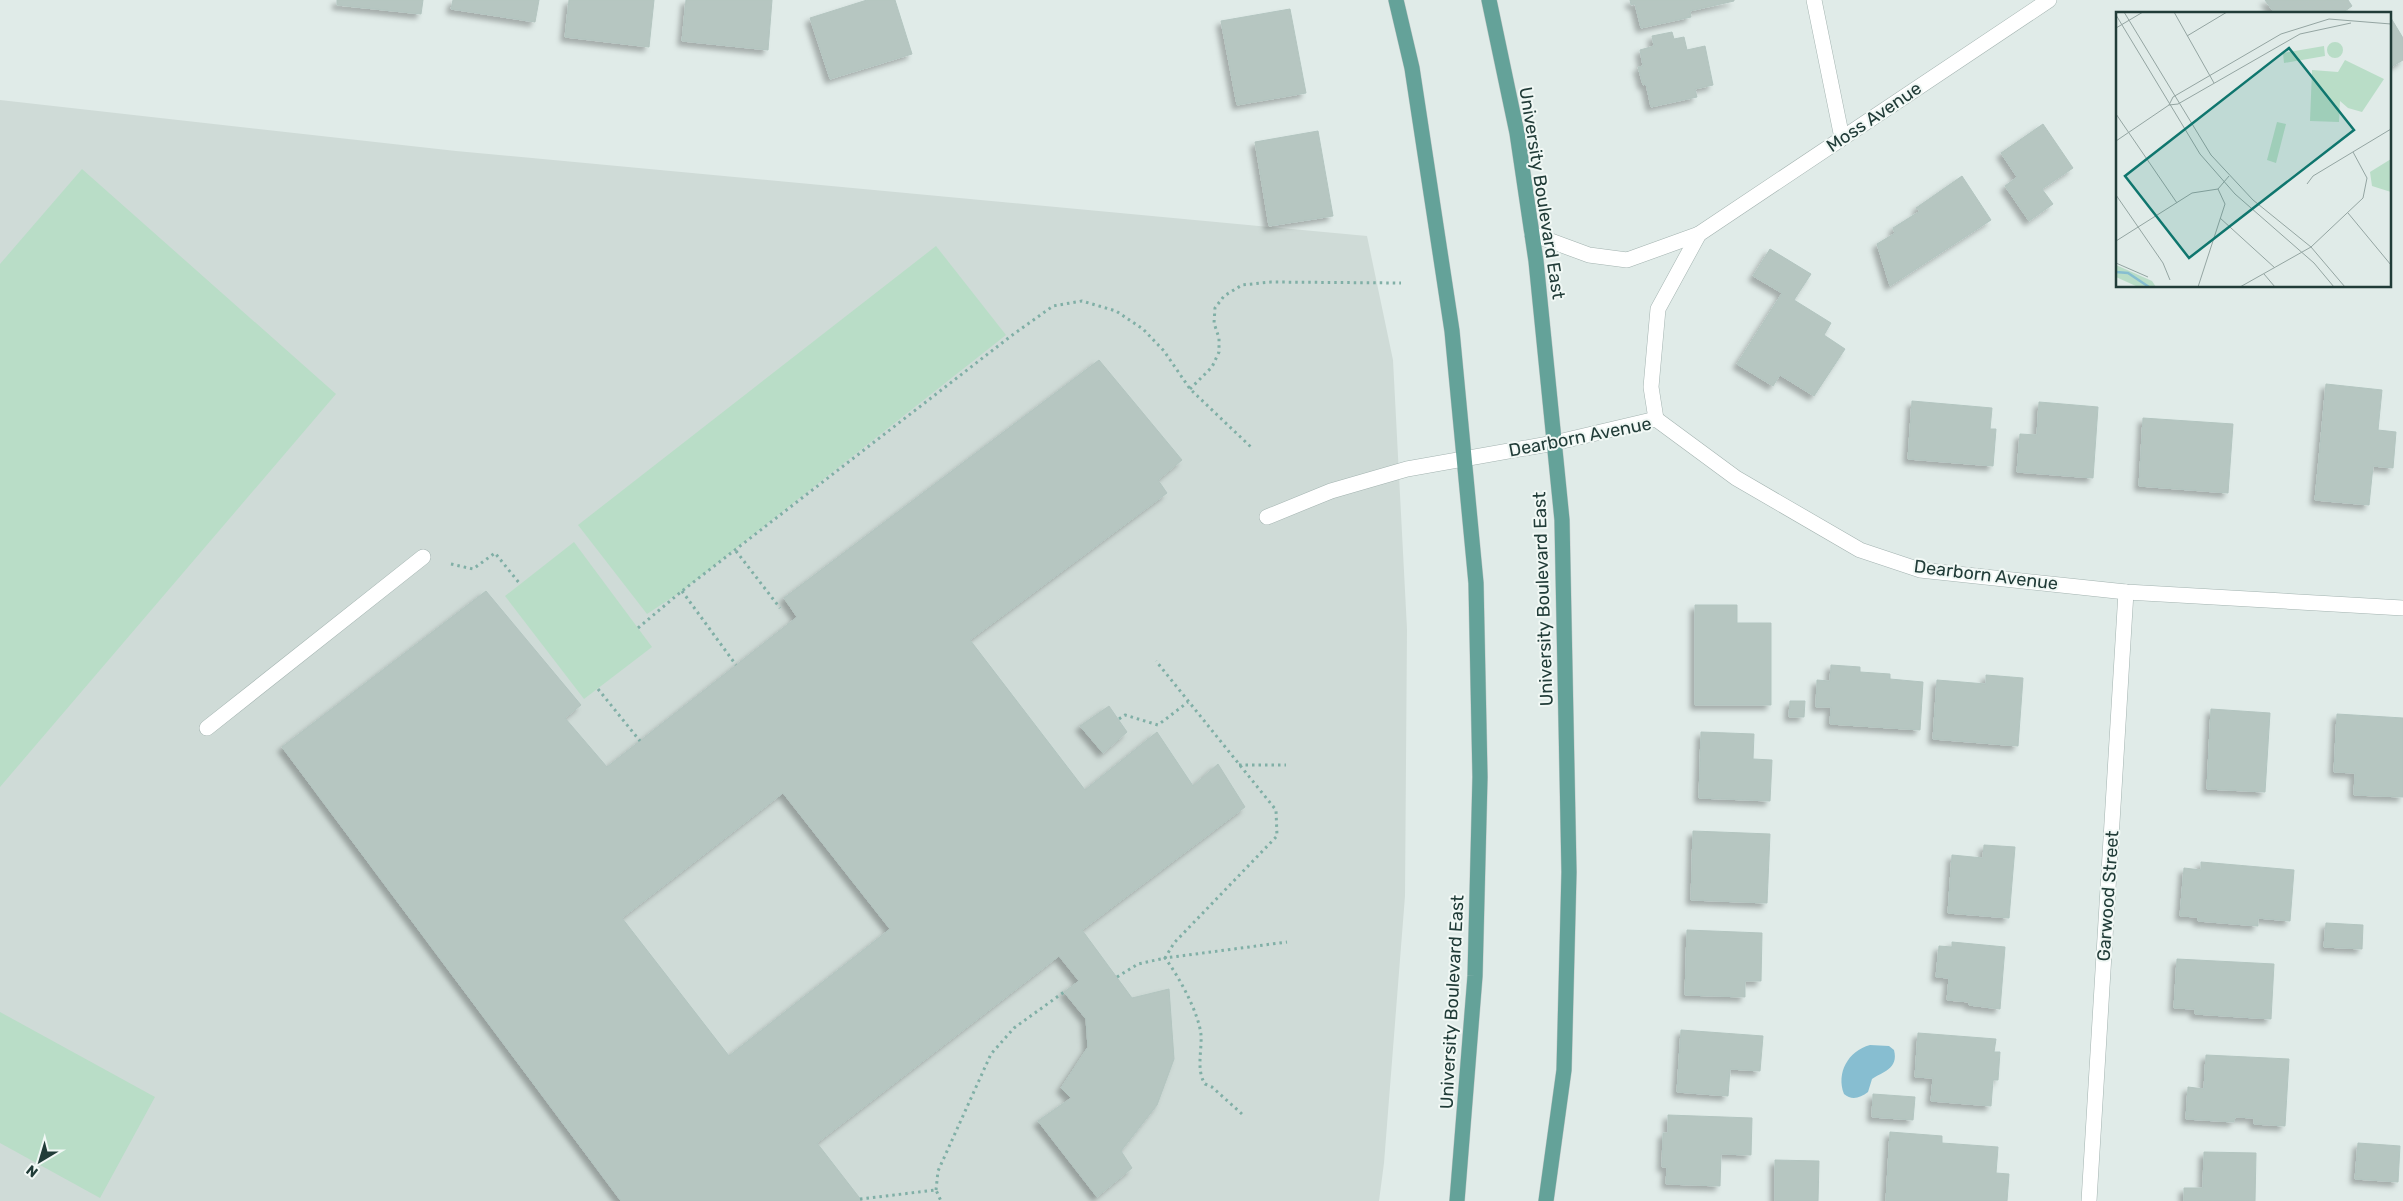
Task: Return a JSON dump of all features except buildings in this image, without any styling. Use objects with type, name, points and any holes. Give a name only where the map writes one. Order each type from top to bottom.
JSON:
[{"type":"main road","name":"University Boulevard East","points":[[1396,0],[1412,68],[1449,312],[1476,583],[1480,777],[1475,976],[1457,1201]]},
{"type":"main road","name":"University Boulevard East","points":[[1489,0],[1517,133],[1532,234],[1562,520],[1569,872],[1564,1070],[1546,1201]]},
{"type":"street","points":[[1814,0],[1842,138]]},
{"type":"street","name":"Moss Avenue","points":[[1532,234],[1589,254],[1627,260],[1699,234],[2049,0]]},
{"type":"street","name":"Moss Avenue","points":[[1656,419],[1651,388],[1658,309],[1699,234]]},
{"type":"street","name":"Dearborn Avenue","points":[[1266,518],[1331,491],[1407,469],[1464,457],[1554,443],[1656,419],[1736,478],[1860,550],[1920,570],[2126,592],[2403,608]]},
{"type":"street","points":[[207,728],[424,557]]},
{"type":"street","name":"Garwood Street","points":[[2089,1201],[2126,592]]},
{"type":"path","points":[[1190,389],[1212,367],[1219,352],[1219,338],[1214,323],[1215,308],[1224,296],[1242,285],[1271,282],[1401,283]]},
{"type":"path","points":[[638,628],[682,591],[1011,336],[1054,306],[1082,302],[1116,311],[1143,329],[1164,352],[1190,389],[1252,448]]},
{"type":"path","points":[[736,551],[780,608]]},
{"type":"path","points":[[424,557],[473,569],[495,553],[520,584]]},
{"type":"path","points":[[682,591],[736,665]]},
{"type":"path","points":[[1156,661],[1276,810],[1277,836],[1174,943],[1165,958]]},
{"type":"path","points":[[598,689],[640,741]]},
{"type":"path","points":[[1120,719],[1125,716],[1158,726],[1188,702]]},
{"type":"path","points":[[1239,765],[1286,765]]},
{"type":"path","points":[[1117,977],[1138,964],[1165,958],[1287,942]]},
{"type":"path","points":[[1165,958],[1180,978],[1201,1033],[1201,1078],[1205,1084],[1212,1087],[1242,1114]]},
{"type":"path","points":[[941,1201],[936,1190],[938,1170],[991,1054],[1014,1028],[1064,992]]},
{"type":"path","points":[[860,1199],[936,1190]]},
{"type":"shaded area","points":[[0,100],[456,151],[1367,236],[1393,360],[1407,629],[1405,896],[1384,1163],[1379,1201],[0,1201]]},
{"type":"green space","points":[[82,169],[336,394],[0,787],[0,264]]},
{"type":"green space","points":[[936,246],[1006,335],[682,591],[647,614],[578,525]]},
{"type":"green space","points":[[574,542],[652,647],[584,699],[505,596]]},
{"type":"green space","points":[[0,1012],[155,1097],[100,1198],[0,1143]]},
{"type":"water","points":[[1870,1045],[1889,1046],[1894,1050],[1894,1062],[1889,1069],[1872,1079],[1868,1092],[1859,1097],[1850,1097],[1844,1094],[1842,1086],[1843,1071],[1850,1058],[1856,1052]]}]
